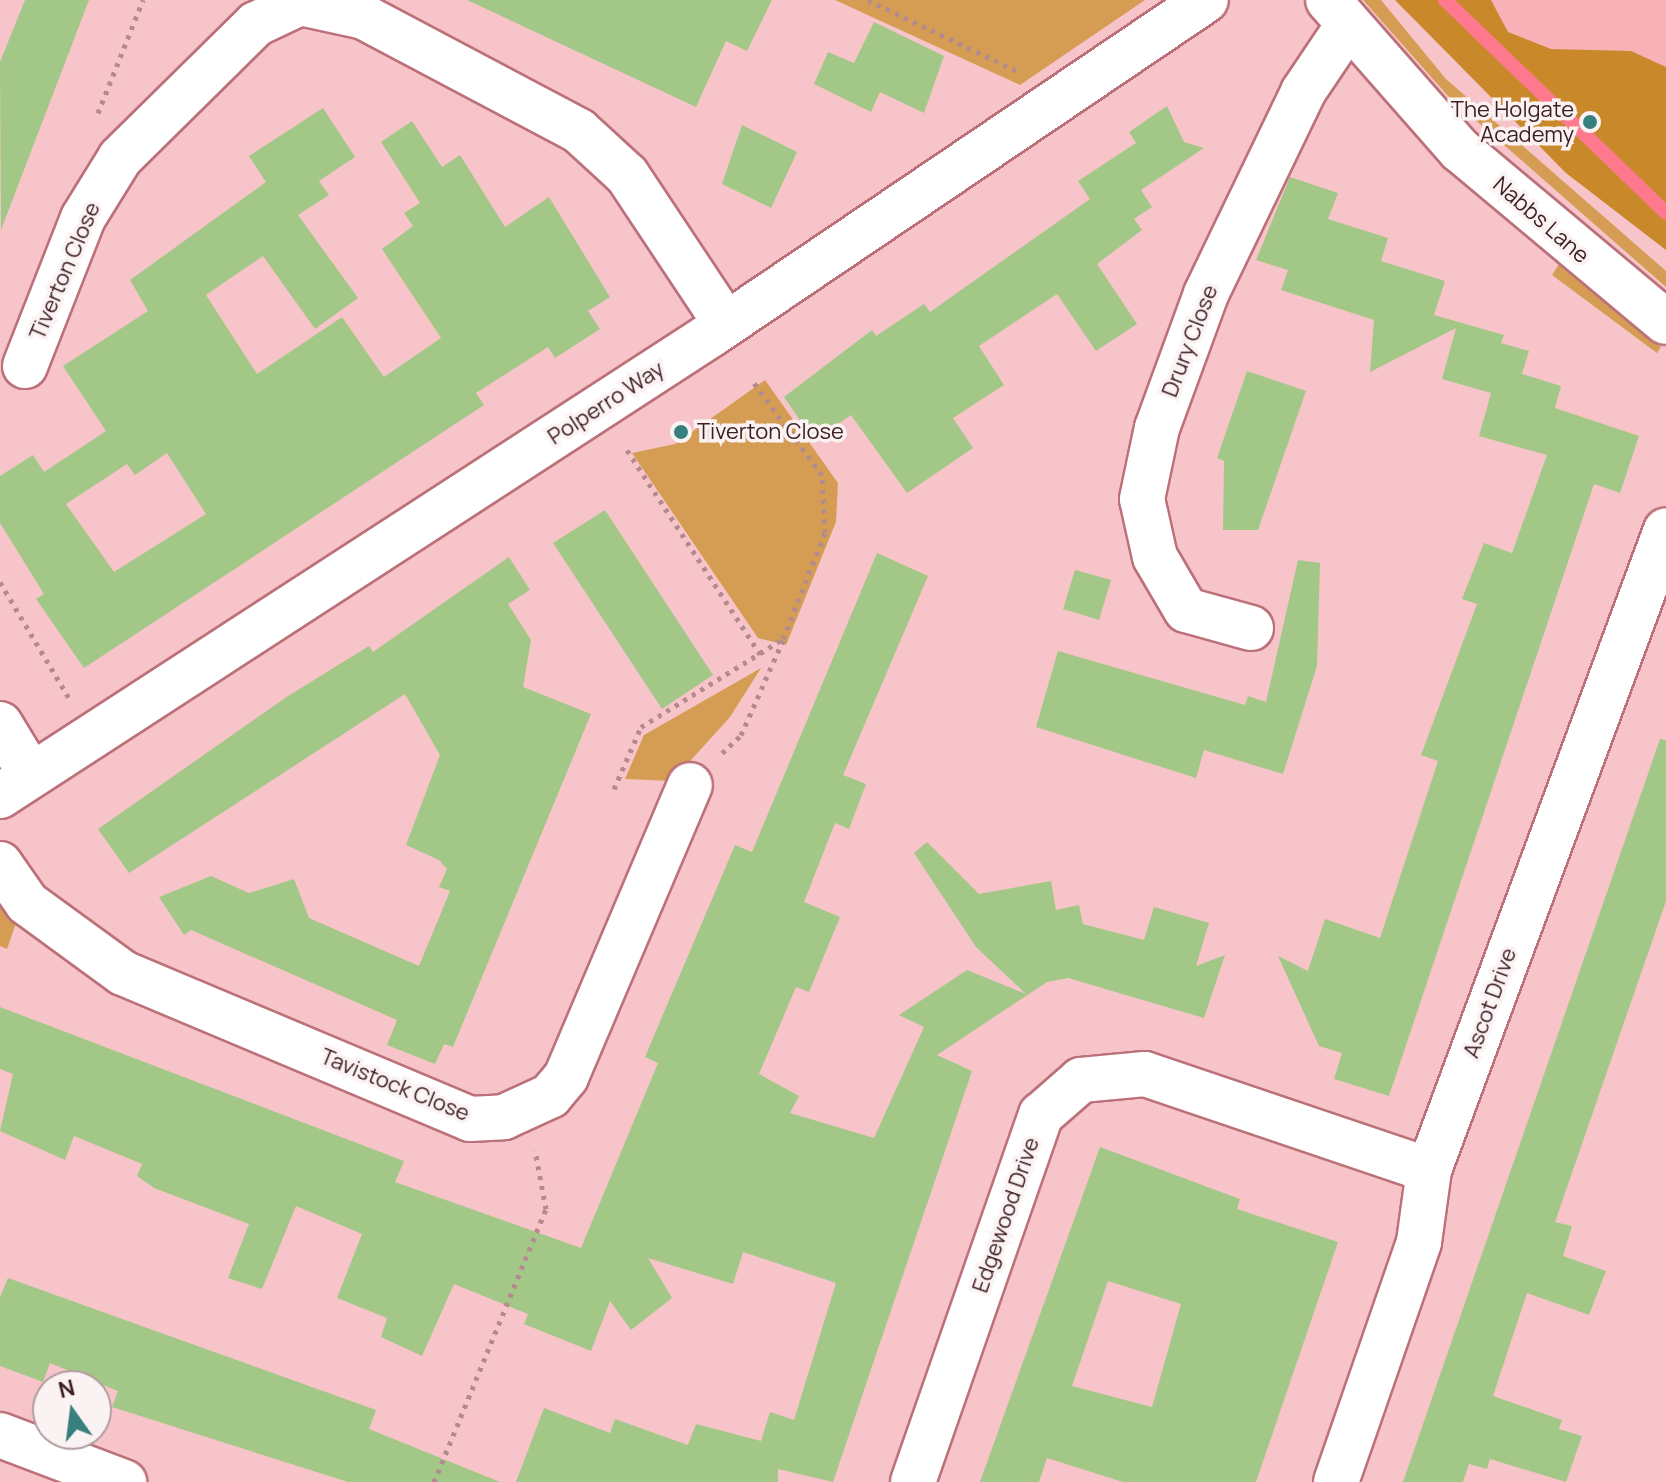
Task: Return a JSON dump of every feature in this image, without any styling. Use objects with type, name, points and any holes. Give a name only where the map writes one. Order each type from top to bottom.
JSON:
[{"type":"street","name":"Polperro Way","points":[[16,786],[726,324],[1206,0]]},
{"type":"street","name":"Tiverton Close","points":[[25,366],[83,218],[120,158],[256,24],[300,3],[364,17],[579,131],[627,175],[726,324]]},
{"type":"street","name":"Nabbs Lane","points":[[1338,12],[1460,150],[1666,322]]},
{"type":"street","name":"Drury Close","points":[[1251,628],[1186,610],[1155,557],[1142,499],[1157,428],[1206,294],[1338,12]]},
{"type":"street","name":"Ascot Drive","points":[[1336,1482],[1419,1242],[1429,1170],[1666,530]]},
{"type":"street","points":[[0,724],[16,786]]},
{"type":"street","points":[[528,1110],[566,1077],[690,785]]},
{"type":"street","name":"Tavistock Close","points":[[0,864],[27,903],[123,973],[470,1119],[528,1110]]},
{"type":"street","name":"Edgewood Drive","points":[[913,1482],[1041,1115],[1081,1080],[1145,1074],[1429,1170]]},
{"type":"street","points":[[0,1435],[124,1482]]},
{"type":"path","points":[[96,117],[143,0]]},
{"type":"path","points":[[868,0],[1066,95]]},
{"type":"path","points":[[690,785],[741,735],[825,533],[822,475],[752,380]]},
{"type":"path","points":[[627,450],[760,654]]},
{"type":"path","points":[[0,582],[73,706]]},
{"type":"path","points":[[614,789],[641,727],[783,639]]},
{"type":"path","points":[[434,1482],[546,1209],[528,1110]]},
{"type":"shaded area","points":[[835,0],[1145,0],[1020,85]]},
{"type":"shaded area","points":[[1363,0],[1381,0],[1446,79],[1666,271],[1666,287],[1448,96]]},
{"type":"shaded area","name":"The Holgate Academy","points":[[1395,0],[1666,0],[1666,250],[1566,173]]},
{"type":"shaded area","name":"The Holgate Academy","points":[[1395,0],[1491,0],[1508,32],[1551,49],[1631,51],[1666,67],[1666,250],[1566,173]]},
{"type":"shaded area","points":[[1559,264],[1661,347],[1657,353],[1552,275]]},
{"type":"shaded area","points":[[765,380],[838,483],[836,522],[786,645],[758,638],[632,453],[675,444]]},
{"type":"shaded area","points":[[761,668],[730,717],[672,781],[625,779],[644,735]]},
{"type":"shaded area","points":[[0,895],[18,917],[7,949],[0,946]]},
{"type":"building","points":[[25,0],[89,0],[1,230],[0,62]]},
{"type":"building","points":[[467,0],[772,0],[747,51],[726,41],[696,107]]},
{"type":"building","points":[[874,22],[944,56],[924,113],[880,92],[871,112],[814,84],[828,52],[854,63]]},
{"type":"building","points":[[1167,106],[1184,142],[1204,148],[1141,190],[1152,207],[1134,219],[1142,230],[1097,264],[1137,324],[1096,351],[1057,294],[979,346],[1004,385],[953,418],[973,448],[907,493],[851,415],[814,441],[784,397],[872,330],[876,336],[924,304],[930,312],[1090,199],[1078,181],[1136,143],[1129,132]]},
{"type":"building","points":[[323,108],[355,157],[319,181],[329,195],[298,215],[358,298],[315,329],[263,256],[206,295],[257,374],[342,317],[384,377],[441,338],[382,249],[413,226],[404,213],[420,203],[381,142],[412,121],[442,167],[460,155],[505,227],[549,197],[610,297],[588,311],[600,329],[555,358],[548,347],[476,393],[484,405],[84,668],[36,599],[44,594],[0,523],[0,476],[33,455],[44,472],[106,431],[63,366],[148,311],[130,280],[266,182],[249,156]],"holes":[[[167,453],[206,514],[114,572],[66,504],[127,464],[135,475]]]},
{"type":"building","points":[[742,125],[797,152],[771,208],[722,184]]},
{"type":"building","points":[[1290,177],[1338,193],[1328,219],[1388,238],[1381,261],[1445,281],[1434,315],[1504,335],[1501,343],[1529,351],[1522,374],[1561,386],[1555,408],[1639,436],[1620,493],[1594,484],[1389,1096],[1334,1079],[1342,1053],[1319,1046],[1278,956],[1308,971],[1325,919],[1380,938],[1438,761],[1421,755],[1477,604],[1462,599],[1484,543],[1512,553],[1547,455],[1479,436],[1491,393],[1442,379],[1456,328],[1370,372],[1374,320],[1281,290],[1288,270],[1256,260]]},
{"type":"building","points":[[1247,371],[1306,391],[1258,530],[1223,530],[1224,461],[1217,458]]},
{"type":"building","points":[[605,510],[713,675],[662,709],[553,543]]},
{"type":"building","points":[[877,553],[928,576],[843,775],[866,784],[849,829],[835,823],[804,902],[840,917],[809,992],[796,987],[759,1074],[799,1096],[790,1113],[874,1138],[924,1027],[899,1015],[967,970],[1026,994],[976,947],[914,853],[927,842],[979,894],[1051,881],[1056,910],[1079,905],[1083,924],[1144,940],[1154,907],[1209,923],[1196,966],[1225,955],[1204,1018],[1068,978],[1047,982],[937,1055],[972,1071],[833,1482],[778,1469],[778,1482],[516,1482],[544,1408],[610,1433],[615,1419],[688,1445],[696,1424],[761,1441],[770,1412],[794,1420],[836,1283],[743,1252],[733,1284],[648,1258],[672,1298],[631,1330],[610,1301],[591,1351],[524,1324],[528,1314],[454,1284],[422,1356],[381,1337],[387,1318],[337,1298],[362,1234],[296,1206],[262,1289],[228,1278],[249,1224],[154,1188],[137,1176],[142,1164],[74,1136],[65,1160],[0,1131],[13,1074],[0,1069],[0,1007],[404,1161],[395,1182],[581,1248],[658,1063],[645,1057],[735,845],[752,852]]},
{"type":"building","points":[[509,557],[530,590],[508,604],[531,640],[523,687],[591,714],[453,1047],[444,1044],[435,1064],[387,1045],[397,1020],[191,930],[184,935],[159,897],[211,876],[249,893],[294,879],[309,918],[419,966],[450,891],[439,887],[447,869],[439,860],[406,845],[440,755],[405,694],[129,873],[98,829],[285,698],[369,646],[373,652]]},
{"type":"building","points":[[1298,560],[1320,563],[1317,666],[1283,774],[1204,750],[1196,778],[1036,727],[1058,651],[1245,705],[1248,696],[1266,702]]},
{"type":"building","points":[[1075,570],[1111,580],[1099,620],[1063,609]]},
{"type":"building","points":[[1660,739],[1666,740],[1666,901],[1555,1222],[1572,1226],[1563,1256],[1606,1271],[1589,1315],[1527,1293],[1493,1396],[1562,1420],[1559,1429],[1582,1436],[1566,1482],[1490,1459],[1487,1469],[1469,1464],[1463,1482],[1403,1482]]},
{"type":"building","points":[[1100,1147],[1240,1199],[1237,1209],[1338,1242],[1256,1482],[1123,1482],[1047,1458],[1039,1482],[980,1482]],"holes":[[[1108,1281],[1181,1304],[1152,1407],[1072,1386]]]},
{"type":"building","points":[[8,1278],[376,1410],[369,1429],[500,1482],[348,1482],[112,1407],[118,1391],[112,1389],[112,1370],[67,1370],[50,1363],[47,1370],[32,1370],[32,1378],[0,1366],[0,1297]]},
{"type":"waterway","points":[[1445,0],[1666,213]]},
{"type":"place","name":"The Holgate Academy","points":[[1590,122]]},
{"type":"place","name":"Tiverton Close","points":[[681,432]]}]
